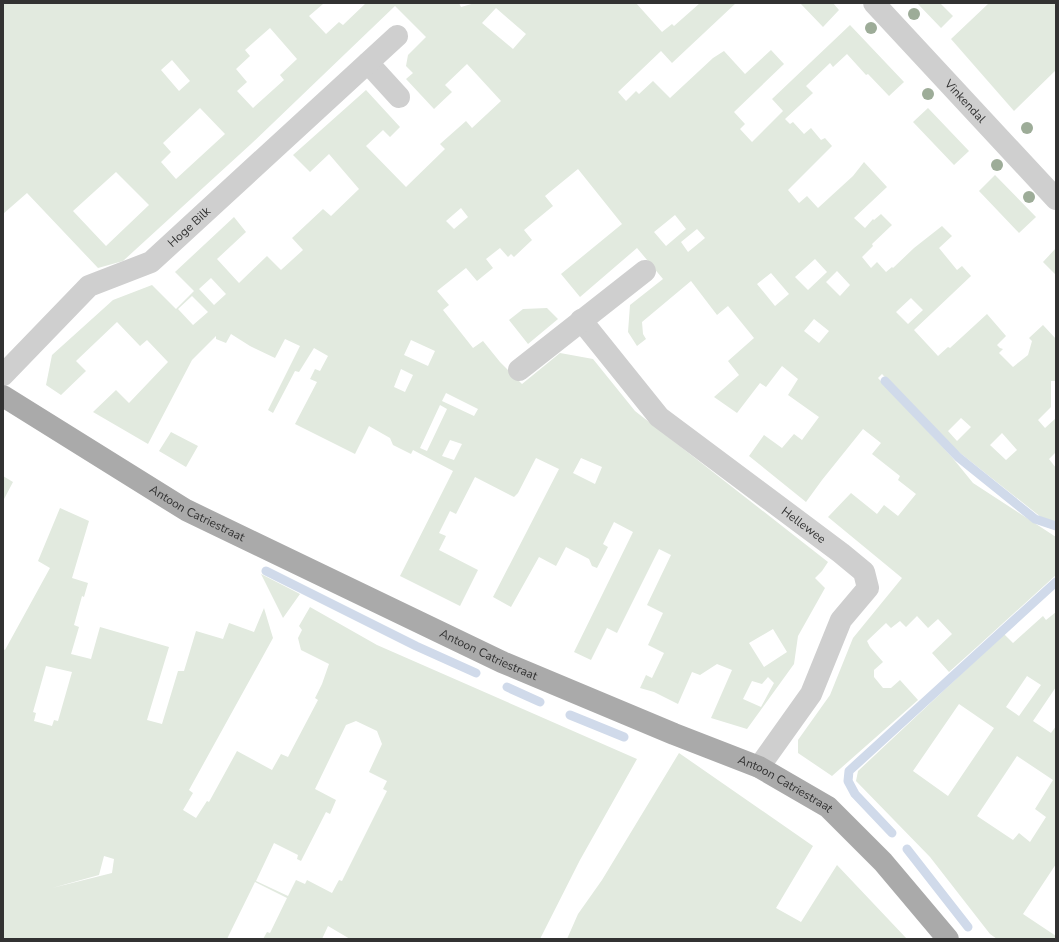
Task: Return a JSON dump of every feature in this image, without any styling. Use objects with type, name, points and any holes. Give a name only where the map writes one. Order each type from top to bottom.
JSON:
[{"type":"main road","name":"Antoon Catriestraat","points":[[3,396],[186,510],[502,662],[674,734],[759,767],[828,807],[883,862],[948,939]]},
{"type":"street","name":"Vinkendal","points":[[874,3],[1056,199]]},
{"type":"street","name":"Hoge Bilk","points":[[3,375],[88,286],[151,262],[397,36]]},
{"type":"street","points":[[368,63],[400,97]]},
{"type":"street","points":[[519,370],[645,271]]},
{"type":"street","name":"Hellewee","points":[[581,320],[659,417],[841,553],[864,572],[868,588],[841,620],[810,694],[759,767]]},
{"type":"shaded area","points":[[3,3],[322,3],[323,4],[309,16],[326,34],[339,22],[343,25],[366,3],[459,3],[461,7],[475,3],[636,3],[662,32],[672,24],[674,26],[700,3],[736,3],[672,63],[661,51],[618,92],[626,101],[636,91],[639,94],[653,81],[670,98],[713,58],[724,51],[745,74],[771,50],[784,64],[734,112],[745,124],[740,129],[752,142],[783,111],[772,99],[850,25],[904,82],[889,96],[868,74],[866,75],[847,54],[833,67],[830,63],[806,86],[813,93],[785,119],[790,124],[793,122],[804,134],[811,128],[821,140],[825,138],[832,146],[788,190],[799,203],[807,196],[818,208],[853,176],[864,162],[887,187],[854,218],[865,228],[873,219],[874,220],[881,214],[892,225],[872,244],[873,246],[862,257],[871,268],[877,262],[886,272],[892,267],[893,268],[914,248],[942,226],[952,236],[939,248],[957,270],[962,266],[971,276],[914,330],[938,356],[948,347],[950,348],[987,314],[1006,336],[997,345],[1003,349],[999,353],[1013,367],[1028,355],[1032,341],[1029,338],[1043,325],[1056,339],[1056,381],[1051,381],[1051,407],[1038,420],[1045,428],[1056,418],[1056,452],[1049,459],[1056,468],[1056,529],[955,449],[922,417],[882,374],[878,378],[951,456],[973,483],[1056,537],[1056,575],[949,672],[932,653],[952,634],[938,619],[928,628],[917,616],[906,627],[900,621],[891,628],[886,623],[867,641],[870,647],[883,662],[874,670],[874,677],[883,688],[891,688],[900,680],[918,700],[832,776],[798,753],[798,740],[830,695],[853,638],[902,578],[828,517],[851,493],[877,514],[884,505],[898,516],[916,494],[898,480],[900,476],[872,454],[881,443],[863,429],[806,502],[749,456],[764,435],[782,448],[794,434],[802,440],[819,417],[788,395],[798,379],[782,366],[766,387],[760,383],[737,413],[714,397],[739,375],[728,361],[754,338],[728,306],[717,315],[691,281],[642,322],[643,334],[646,339],[637,346],[628,332],[630,305],[663,279],[637,248],[580,297],[561,274],[622,224],[578,169],[545,196],[553,206],[524,230],[532,240],[514,257],[511,254],[508,257],[500,248],[486,259],[493,268],[477,281],[466,268],[437,291],[449,305],[443,310],[473,348],[483,341],[500,362],[522,384],[560,353],[593,359],[635,411],[828,562],[815,578],[825,588],[798,636],[794,664],[747,729],[711,718],[732,670],[717,664],[700,675],[692,672],[678,704],[654,692],[640,688],[646,675],[652,678],[664,653],[648,645],[663,613],[647,605],[671,555],[659,549],[617,633],[607,628],[591,660],[574,652],[633,532],[614,522],[603,544],[608,547],[597,568],[592,566],[589,559],[566,547],[556,566],[539,557],[511,607],[493,597],[559,469],[536,458],[518,493],[514,497],[475,477],[456,514],[450,511],[439,533],[446,536],[439,550],[478,570],[460,606],[400,576],[453,471],[413,450],[411,454],[393,445],[390,438],[369,426],[355,454],[295,424],[317,382],[310,379],[315,369],[320,371],[328,356],[314,348],[299,372],[295,371],[273,413],[268,410],[300,346],[285,339],[275,358],[250,346],[231,334],[226,343],[216,339],[216,336],[192,360],[148,444],[93,412],[116,390],[129,403],[168,362],[147,340],[140,346],[117,322],[76,361],[86,371],[61,395],[46,385],[52,355],[113,300],[152,285],[176,309],[194,291],[175,272],[234,217],[246,232],[217,259],[239,283],[267,256],[281,270],[303,250],[292,238],[323,209],[331,216],[359,189],[329,154],[310,172],[293,155],[366,90],[400,127],[390,137],[383,130],[366,146],[406,187],[445,149],[440,144],[466,121],[472,128],[501,101],[467,64],[445,85],[452,92],[434,109],[406,79],[413,73],[406,66],[408,55],[426,37],[395,6],[251,144],[123,261],[98,268],[27,193],[3,214]],"holes":[[[496,8],[526,34],[513,49],[482,23]],[[270,28],[297,59],[280,75],[284,80],[253,108],[237,91],[247,82],[236,69],[250,56],[245,50]],[[172,60],[190,81],[179,91],[161,70]],[[200,108],[225,134],[176,179],[161,162],[171,152],[163,143]],[[116,172],[149,205],[106,246],[73,211]],[[461,208],[468,217],[454,229],[446,221]],[[675,215],[686,229],[666,246],[654,232]],[[697,229],[705,238],[688,252],[681,242]],[[815,259],[827,272],[808,290],[795,277]],[[837,271],[850,285],[840,296],[826,282]],[[771,273],[789,294],[775,306],[757,284]],[[211,278],[226,294],[214,305],[199,289]],[[192,296],[208,312],[193,325],[178,309]],[[911,298],[923,310],[908,324],[896,312]],[[814,319],[829,331],[819,343],[804,331]],[[411,340],[435,351],[428,366],[404,355]],[[401,369],[413,375],[405,392],[394,387]],[[446,393],[478,409],[474,416],[442,401]],[[440,405],[447,409],[427,451],[420,448]],[[961,418],[971,427],[957,441],[948,431]],[[1002,433],[1017,450],[1006,460],[990,445]],[[450,440],[462,444],[454,460],[442,456]],[[581,458],[602,467],[595,484],[573,473]],[[773,629],[787,652],[764,667],[749,643]],[[768,677],[774,683],[761,707],[743,699],[752,681],[762,684]]]},
{"type":"shaded area","points":[[800,3],[833,3],[839,10],[823,27]]},
{"type":"shaded area","points":[[917,3],[940,3],[953,16],[941,28]]},
{"type":"shaded area","points":[[989,3],[1056,3],[1056,70],[1014,111],[951,39]]},
{"type":"shaded area","points":[[928,108],[969,151],[954,165],[913,122]]},
{"type":"shaded area","points":[[995,175],[1036,217],[1019,233],[979,191]]},
{"type":"shaded area","points":[[1056,248],[1056,275],[1043,262]]},
{"type":"shaded area","points":[[547,308],[558,319],[528,344],[509,320],[523,309]]},
{"type":"shaded area","points":[[171,432],[198,446],[186,467],[159,451]]},
{"type":"shaded area","points":[[3,476],[13,482],[3,501]]},
{"type":"shaded area","points":[[60,508],[89,521],[72,578],[88,583],[84,597],[82,596],[74,625],[79,627],[71,654],[91,659],[100,627],[169,647],[147,720],[162,724],[178,671],[184,671],[196,631],[223,639],[229,623],[254,632],[264,608],[273,638],[189,790],[193,793],[183,810],[196,818],[207,801],[209,802],[237,751],[272,770],[281,754],[288,757],[318,700],[315,698],[329,664],[301,650],[298,638],[302,630],[299,626],[310,607],[377,645],[637,759],[580,860],[540,939],[350,939],[328,926],[322,939],[263,939],[267,932],[270,933],[287,898],[255,882],[227,939],[3,939],[3,649],[5,650],[50,568],[38,561]],"holes":[[[46,666],[72,672],[58,721],[54,720],[52,726],[34,721],[36,713],[33,712]],[[356,721],[377,731],[382,744],[369,772],[387,781],[383,789],[387,791],[342,881],[339,880],[332,893],[307,880],[305,884],[296,880],[288,896],[256,881],[274,843],[298,855],[297,859],[301,861],[326,812],[330,814],[336,800],[315,789],[346,725]],[[104,856],[114,859],[112,873],[52,888],[99,875]]]},
{"type":"shaded area","points":[[261,574],[300,594],[283,618]]},
{"type":"shaded area","points":[[1056,612],[1056,687],[1033,721],[1051,733],[1056,726],[1056,864],[1023,914],[1056,936],[1056,939],[997,939],[990,934],[930,857],[856,781],[858,771],[1004,634],[1013,643],[1043,616],[1046,620]],"holes":[[[1027,676],[1041,685],[1019,716],[1006,707]],[[959,704],[994,728],[948,796],[913,771]],[[1017,756],[1053,780],[1035,809],[1046,817],[1030,842],[1019,833],[1013,840],[977,816]]]},
{"type":"shaded area","points":[[679,753],[813,846],[776,908],[801,922],[837,865],[907,939],[567,939],[578,914],[602,880]]},
{"type":"waterway","points":[[885,381],[958,457],[1035,519],[1056,526]]},
{"type":"waterway","points":[[266,571],[416,646],[476,673]]},
{"type":"waterway","points":[[892,833],[855,794],[848,781],[849,771],[1056,582]]},
{"type":"waterway","points":[[507,687],[540,702]]},
{"type":"waterway","points":[[570,715],[624,737]]},
{"type":"waterway","points":[[907,849],[968,927]]}]
